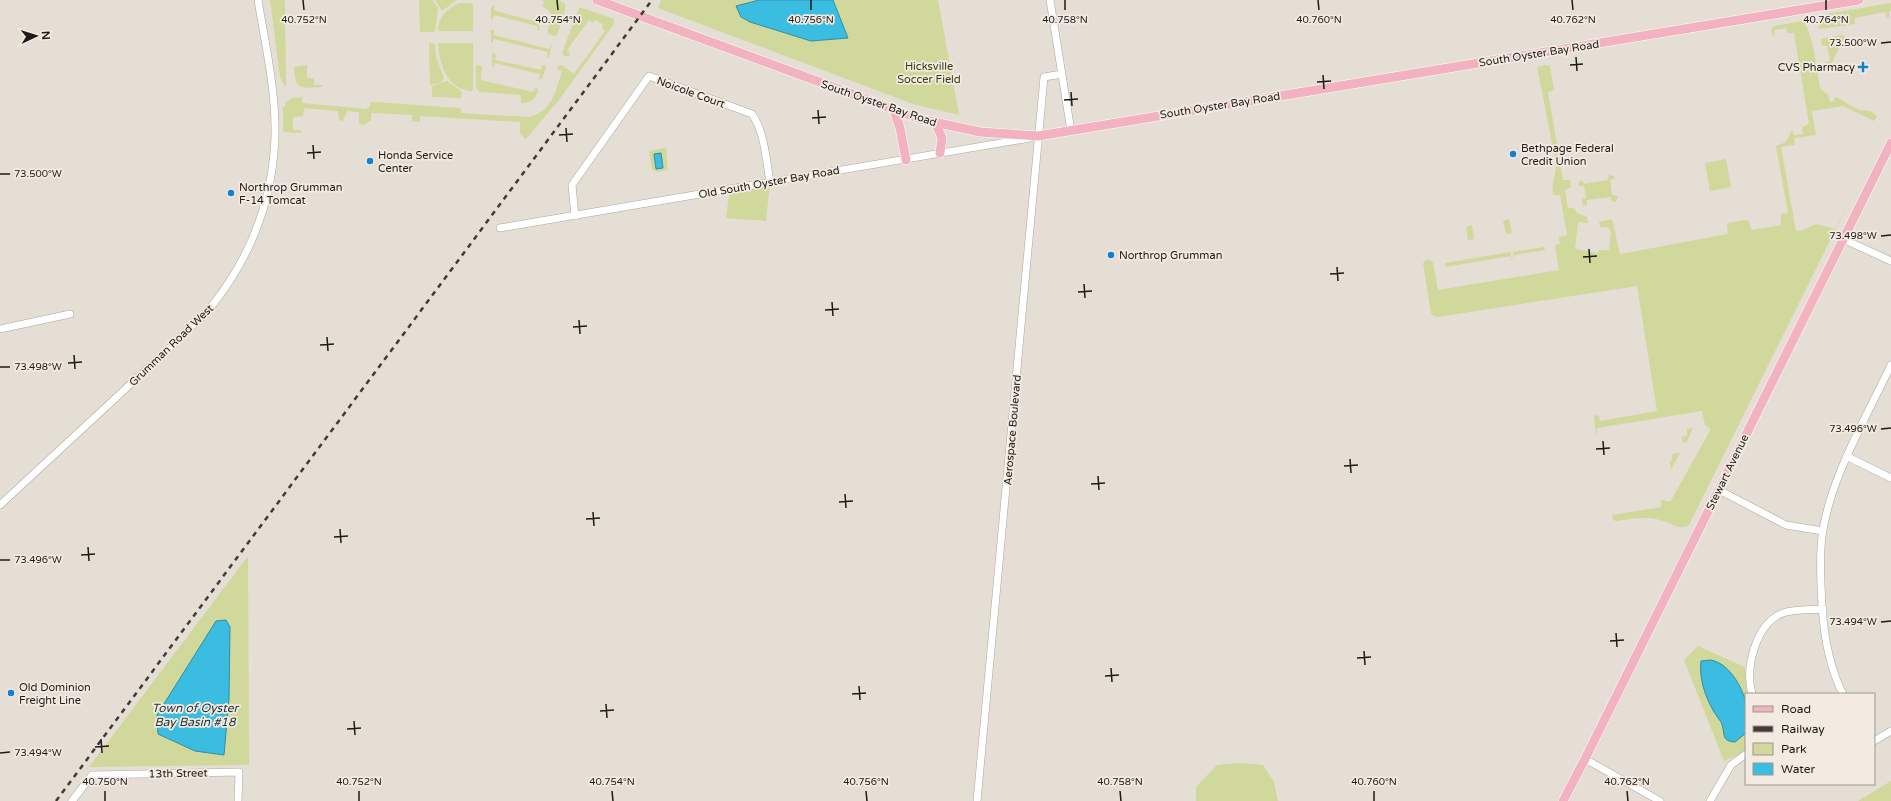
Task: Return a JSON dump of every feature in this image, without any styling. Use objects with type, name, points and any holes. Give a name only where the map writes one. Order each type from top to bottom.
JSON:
[{"type":"main road","name":"South Oyster Bay Road","points":[[597,0],[894,110],[936,124],[980,132],[1038,136],[1841,1],[1859,0]]},
{"type":"main road","points":[[894,110],[900,128],[906,160]]},
{"type":"main road","points":[[936,124],[942,138],[940,154]]},
{"type":"main road","name":"Stewart Avenue","points":[[1562,801],[1585,759],[1891,143]]},
{"type":"street","name":"Grumman Road West","points":[[0,505],[167,351],[210,308],[232,277],[247,252],[259,223],[270,186],[275,130],[273,92],[258,0]]},
{"type":"street","points":[[1050,0],[1071,131]]},
{"type":"street","name":"Aerospace Boulevard","points":[[977,801],[1044,77],[1062,74]]},
{"type":"street","name":"Noicole Court","points":[[575,216],[572,185],[649,76],[752,114],[758,123],[761,133],[770,182]]},
{"type":"street","name":"Old South Oyster Bay Road","points":[[500,228],[906,160],[1038,136]]},
{"type":"street","points":[[1843,239],[1891,261]]},
{"type":"street","points":[[0,329],[70,314]]},
{"type":"street","points":[[1843,693],[1828,650],[1823,609],[1821,559],[1823,531],[1838,476],[1891,365]]},
{"type":"street","points":[[1848,457],[1891,478]]},
{"type":"street","points":[[1719,490],[1786,525],[1823,531]]},
{"type":"street","points":[[1752,693],[1749,685],[1751,657],[1764,628],[1771,620],[1783,613],[1823,609]]},
{"type":"street","points":[[1875,740],[1891,731]]},
{"type":"street","points":[[1710,801],[1731,765],[1745,755]]},
{"type":"street","points":[[1585,759],[1660,801]]},
{"type":"street","name":"13th Street","points":[[72,801],[92,775],[239,772],[238,801]]},
{"type":"green space","points":[[270,0],[285,0],[286,86],[283,84],[280,76]]},
{"type":"green space","points":[[419,0],[432,0],[438,8],[435,32],[420,32]]},
{"type":"green space","points":[[435,0],[457,0],[442,11]]},
{"type":"green space","points":[[541,0],[559,0],[565,4],[565,10],[557,35],[555,36],[548,34],[550,12],[543,7],[544,1]]},
{"type":"green space","name":"Hicksville Soccer Field","points":[[661,0],[759,0],[736,6],[750,22],[811,41],[847,38],[833,0],[938,0],[959,115],[913,104],[658,8]]},
{"type":"green space","points":[[459,3],[470,3],[473,5],[473,31],[438,31],[438,26],[444,14]]},
{"type":"green space","points":[[1891,3],[1889,18],[1887,18],[1885,12],[1855,18],[1855,24],[1819,29],[1818,21],[1820,18],[1826,17],[1826,14]]},
{"type":"green space","points":[[494,5],[495,11],[538,22],[541,17],[539,31],[537,30],[537,26],[495,15],[492,20],[491,8]]},
{"type":"green space","points":[[579,8],[614,19],[614,24],[558,101],[526,139],[520,134],[520,122],[420,116],[420,122],[412,121],[412,115],[371,113],[371,120],[364,125],[359,124],[359,112],[347,111],[343,121],[339,120],[338,111],[304,108],[303,116],[293,117],[293,130],[301,130],[302,133],[283,132],[283,106],[285,108],[286,102],[293,98],[302,97],[302,103],[366,109],[370,106],[370,102],[375,102],[459,108],[461,109],[461,113],[529,117],[537,114],[552,100],[562,71],[557,70],[558,66],[562,65],[574,74],[605,31],[602,28],[603,25],[596,20],[593,23],[589,20],[567,50],[570,55],[564,56],[562,53]]},
{"type":"green space","points":[[1803,21],[1812,42],[1820,88],[1828,95],[1830,102],[1834,101],[1834,98],[1836,97],[1859,110],[1870,111],[1877,116],[1874,121],[1843,106],[1812,111],[1816,135],[1794,138],[1795,145],[1781,147],[1796,231],[1803,230],[1816,224],[1835,229],[1854,192],[1689,525],[1685,527],[1678,527],[1664,521],[1649,518],[1613,520],[1612,515],[1661,507],[1661,500],[1670,502],[1711,429],[1705,425],[1702,411],[1597,428],[1596,435],[1595,415],[1599,416],[1600,421],[1657,411],[1637,286],[1438,317],[1431,313],[1423,263],[1428,259],[1433,262],[1438,290],[1559,270],[1555,245],[1560,244],[1559,237],[1567,235],[1560,195],[1553,195],[1556,163],[1537,67],[1545,65],[1550,66],[1554,90],[1548,92],[1563,180],[1570,180],[1571,187],[1565,190],[1568,208],[1574,208],[1577,213],[1587,217],[1588,223],[1578,222],[1575,249],[1598,253],[1599,250],[1609,250],[1611,232],[1608,227],[1600,227],[1599,222],[1612,219],[1620,254],[1728,234],[1727,223],[1747,220],[1751,230],[1781,225],[1781,214],[1788,213],[1776,146],[1786,142],[1792,130],[1794,135],[1803,134],[1802,127],[1809,124],[1794,33],[1787,33],[1786,28],[1774,30],[1775,35],[1773,36],[1771,30],[1774,26]]},
{"type":"green space","points":[[491,30],[494,30],[494,35],[549,49],[552,44],[549,57],[547,57],[548,52],[494,39],[491,44]]},
{"type":"green space","points":[[1842,35],[1845,37],[1827,72],[1825,62],[1830,61],[1827,46],[1822,46],[1821,39]]},
{"type":"green space","points":[[429,43],[435,44],[436,57],[444,78],[440,83],[430,85]]},
{"type":"green space","points":[[438,43],[473,43],[472,91],[456,86],[446,74],[440,59]]},
{"type":"green space","points":[[492,53],[496,55],[495,60],[541,70],[542,66],[545,65],[546,68],[542,79],[539,79],[540,74],[495,63],[492,68]]},
{"type":"green space","points":[[307,65],[307,78],[314,78],[314,85],[322,85],[322,87],[309,88],[298,84],[294,67]]},
{"type":"green space","points":[[476,65],[482,66],[481,80],[533,92],[536,87],[538,90],[536,96],[528,102],[521,103],[521,95],[480,92],[476,88]]},
{"type":"green space","points":[[447,81],[462,92],[461,98],[432,97],[432,86]]},
{"type":"green space","points":[[666,148],[668,170],[656,172],[652,170],[649,151]]},
{"type":"green space","points":[[1726,159],[1731,187],[1710,191],[1705,163]]},
{"type":"green space","points":[[1609,174],[1615,177],[1614,179],[1610,180],[1612,195],[1618,196],[1616,202],[1612,202],[1611,197],[1587,200],[1587,205],[1583,206],[1582,199],[1586,198],[1584,186],[1578,186],[1579,181],[1582,180],[1584,184],[1608,180]]},
{"type":"green space","points":[[770,182],[766,221],[726,218],[730,189]]},
{"type":"green space","points":[[1509,219],[1512,233],[1506,234],[1503,221]]},
{"type":"green space","points":[[1472,225],[1474,239],[1468,240],[1466,227]]},
{"type":"green space","points":[[1512,245],[1513,252],[1544,247],[1545,250],[1514,255],[1514,262]]},
{"type":"green space","points":[[1509,246],[1512,262],[1510,256],[1446,267],[1445,263],[1510,252]]},
{"type":"green space","points":[[1693,428],[1687,442],[1683,443],[1681,437],[1687,436],[1687,429]]},
{"type":"green space","points":[[1680,453],[1671,468],[1670,461],[1672,461],[1672,454]]},
{"type":"green space","points":[[248,556],[249,765],[89,767]]},
{"type":"green space","points":[[1698,646],[1745,667],[1748,693],[1745,693],[1745,751],[1724,761],[1684,660]]},
{"type":"green space","points":[[1239,763],[1263,765],[1274,782],[1278,801],[1196,801],[1196,787],[1217,765]]},
{"type":"green space","points":[[1891,781],[1891,801],[1858,801]]},
{"type":"water","points":[[759,0],[833,0],[848,38],[811,41],[750,22],[741,17],[736,6]]},
{"type":"water","points":[[661,153],[663,168],[656,169],[654,154]]},
{"type":"water","name":"Town of Oyster Bay Basin #18","points":[[226,620],[230,627],[229,699],[224,755],[195,751],[158,734],[157,715],[216,621]]},
{"type":"water","points":[[1710,660],[1723,665],[1734,676],[1742,690],[1745,700],[1745,734],[1735,742],[1725,738],[1721,722],[1705,694],[1701,674],[1701,661]]},
{"type":"railway","points":[[56,801],[652,0]]},
{"type":"place","name":"CVS Pharmacy","points":[[1863,67]]},
{"type":"place","name":"Bethpage Federal Credit Union","points":[[1513,154]]},
{"type":"place","name":"Honda Service Center","points":[[370,161]]},
{"type":"place","name":"Northrop Grumman F-14 Tomcat","points":[[231,193]]},
{"type":"place","name":"Northrop Grumman","points":[[1111,255]]},
{"type":"place","name":"Old Dominion Freight Line","points":[[11,693]]}]
